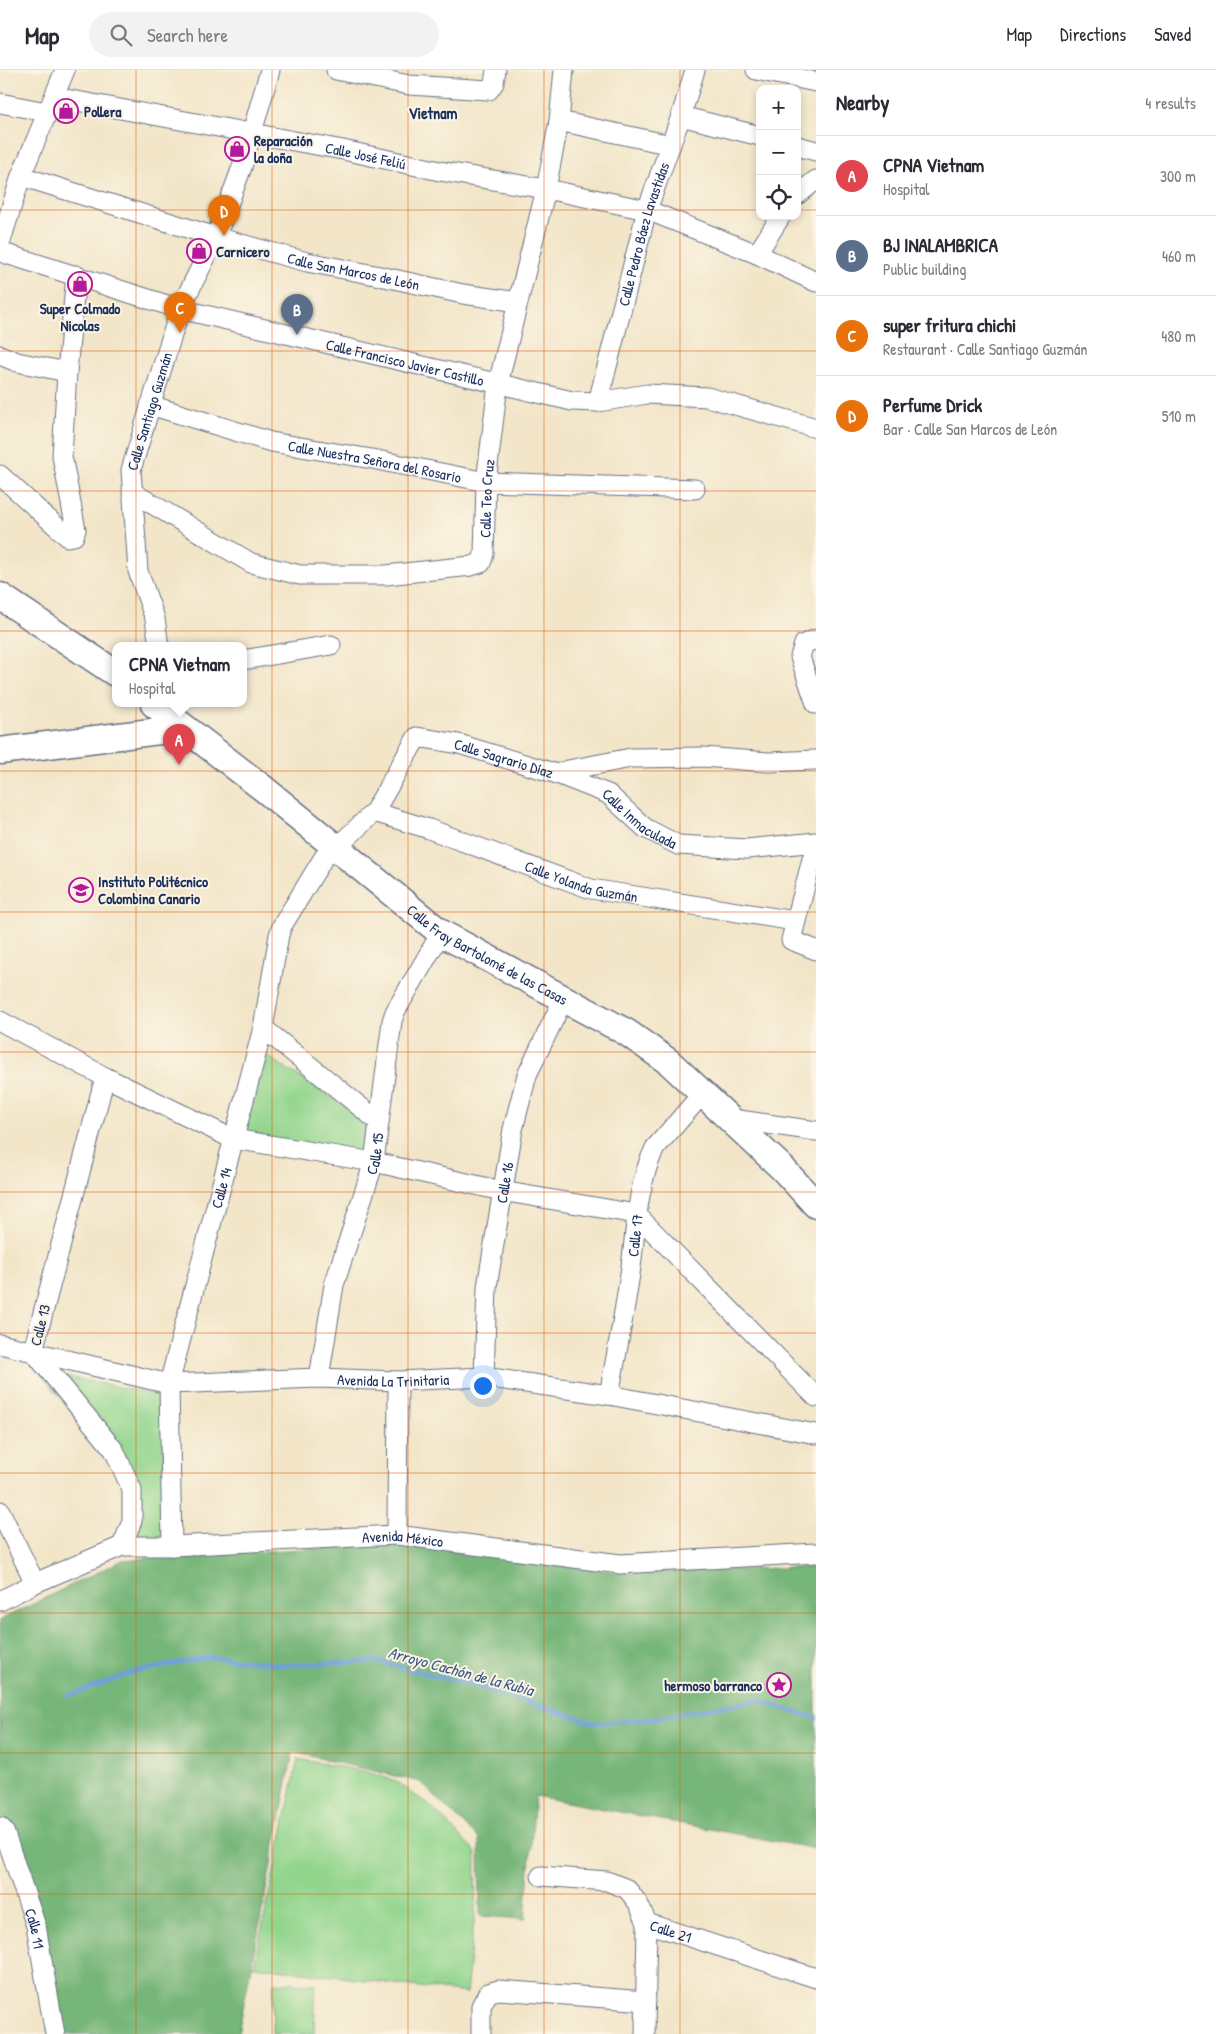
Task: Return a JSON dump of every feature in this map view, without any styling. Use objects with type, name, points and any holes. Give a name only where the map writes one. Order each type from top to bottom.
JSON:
[{"type":"main road","points":[[0,596],[112,671]]},
{"type":"main road","name":"Calle Fray Bartolomé de las Casas","points":[[158,707],[264,789],[441,933],[626,1032],[669,1062],[782,1168],[816,1205]]},
{"type":"main road","points":[[0,751],[183,728]]},
{"type":"street","points":[[0,244],[21,176],[65,70]]},
{"type":"street","name":"Calle Santiago Guzmán","points":[[158,642],[155,619],[138,571],[131,470],[180,309],[216,237],[242,167],[270,70]]},
{"type":"street","points":[[336,70],[409,85],[489,90],[494,83],[496,70]]},
{"type":"street","name":"Calle Teo Cruz","points":[[132,492],[251,563],[300,575],[386,575],[470,566],[481,563],[484,554],[486,482],[498,384],[546,189],[559,121],[564,70]]},
{"type":"street","name":"Calle Pedro Báez Lavastidas","points":[[598,402],[647,210],[671,146],[694,70]]},
{"type":"street","points":[[756,70],[816,82]]},
{"type":"street","name":"Calle José Feliú","points":[[0,103],[51,105],[252,133],[647,210],[757,254],[816,282]]},
{"type":"street","points":[[681,116],[756,135]]},
{"type":"street","points":[[559,121],[671,146]]},
{"type":"street","points":[[801,147],[816,151]]},
{"type":"street","name":"Calle San Marcos de León","points":[[21,176],[216,237],[307,262],[463,294],[518,302]]},
{"type":"street","points":[[801,192],[816,180]]},
{"type":"street","points":[[757,254],[778,220]]},
{"type":"street","name":"Calle Francisco Javier Castillo","points":[[0,252],[180,309],[572,401],[598,402],[646,394],[707,397],[816,428]]},
{"type":"street","points":[[0,475],[68,537],[74,536],[76,530],[62,456],[76,275]]},
{"type":"street","points":[[0,355],[17,362],[67,372]]},
{"type":"street","name":"Calle Nuestra Señora del Rosario","points":[[150,405],[271,442],[372,459],[486,482],[695,489]]},
{"type":"street","points":[[816,639],[804,644],[800,657],[816,704]]},
{"type":"street","points":[[247,659],[331,645]]},
{"type":"street","name":"Calle Sagrario Díaz","points":[[336,848],[374,812],[417,736],[459,744],[557,774],[568,770],[631,758],[703,757],[769,762],[816,760]]},
{"type":"street","name":"Calle Inmaculada","points":[[557,774],[608,794],[644,828],[678,845],[746,849],[816,843]]},
{"type":"street","name":"Calle Yolanda Guzmán","points":[[374,812],[429,829],[591,889],[795,922]]},
{"type":"street","points":[[816,843],[791,940],[816,950]]},
{"type":"street","name":"Calle 14","points":[[172,1546],[168,1384],[263,1028],[282,926],[316,868],[324,857],[336,848]]},
{"type":"street","name":"Calle 15","points":[[319,1378],[334,1286],[374,1162],[392,1021],[395,1012],[441,933]]},
{"type":"street","name":"Calle 16","points":[[484,1377],[488,1287],[513,1129],[527,1075],[564,998]]},
{"type":"street","points":[[0,1021],[105,1077],[233,1139],[374,1162],[502,1191],[636,1214],[816,1398]]},
{"type":"street","points":[[263,1028],[379,1122]]},
{"type":"street","name":"Calle 13","points":[[105,1077],[33,1351],[114,1450],[132,1490],[132,1521],[122,1546]]},
{"type":"street","name":"Calle 17","points":[[610,1395],[631,1268],[636,1214],[651,1157],[655,1148],[703,1093]]},
{"type":"street","points":[[732,1120],[814,1126]]},
{"type":"street","name":"Avenida La Trinitaria","points":[[0,1344],[168,1384],[319,1378],[398,1381],[484,1377],[610,1395],[816,1434]]},
{"type":"street","points":[[397,1535],[398,1381]]},
{"type":"street","points":[[0,1511],[35,1583]]},
{"type":"street","name":"Avenida México","points":[[0,1601],[35,1583],[122,1546],[172,1546],[397,1535],[620,1564],[816,1554]]},
{"type":"street","name":"Calle 11","points":[[0,1827],[4,1831],[36,1926],[55,2034]]},
{"type":"street","name":"Calle 21","points":[[541,1876],[607,1881],[627,1890],[638,1903],[647,1923],[816,1978]]},
{"type":"street","points":[[645,2034],[647,1923]]},
{"type":"street","points":[[481,2034],[481,2006],[488,1993],[498,1990],[646,2001]]},
{"type":"green space","points":[[264,1054],[374,1125],[368,1171],[239,1143]]},
{"type":"green space","points":[[38,1371],[162,1396],[167,1543],[124,1551],[136,1487]]},
{"type":"green space","points":[[398,1544],[622,1573],[816,1567],[816,1849],[535,1796],[525,1919],[480,1916],[479,1839],[420,1782],[293,1752],[238,2034],[61,2034],[40,1910],[0,1814],[0,1620],[123,1560]]},
{"type":"green space","points":[[298,1759],[362,1771],[396,1781],[434,1809],[476,1853],[475,1913],[466,1993],[254,1966]]},
{"type":"green space","points":[[274,1982],[316,1984],[314,2034],[272,2034]]},
{"type":"waterway","name":"Arroyo Cachón de la Rubia","points":[[68,1696],[135,1672],[210,1657],[285,1665],[377,1661],[479,1687],[594,1723],[650,1719],[757,1700],[816,1718]]},
{"type":"place","name":"Pollera","points":[[66,111]]},
{"type":"place","name":"Reparación la doña","points":[[237,149]]},
{"type":"place","name":"Perfume Drick","points":[[224,236]]},
{"type":"place","name":"Carnicero","points":[[199,251]]},
{"type":"place","name":"Super Colmado Nicolas","points":[[80,284]]},
{"type":"place","name":"super fritura chichi","points":[[180,333]]},
{"type":"place","name":"BJ INALAMBRICA","points":[[297,335]]},
{"type":"place","name":"CPNA Vietnam","points":[[179,765]]},
{"type":"place","name":"Instituto Politécnico Colombina Canario","points":[[81,890]]},
{"type":"place","name":"hermoso barranco","points":[[779,1685]]},
{"type":"district","name":"Vietnam","points":[[433,113]]}]
